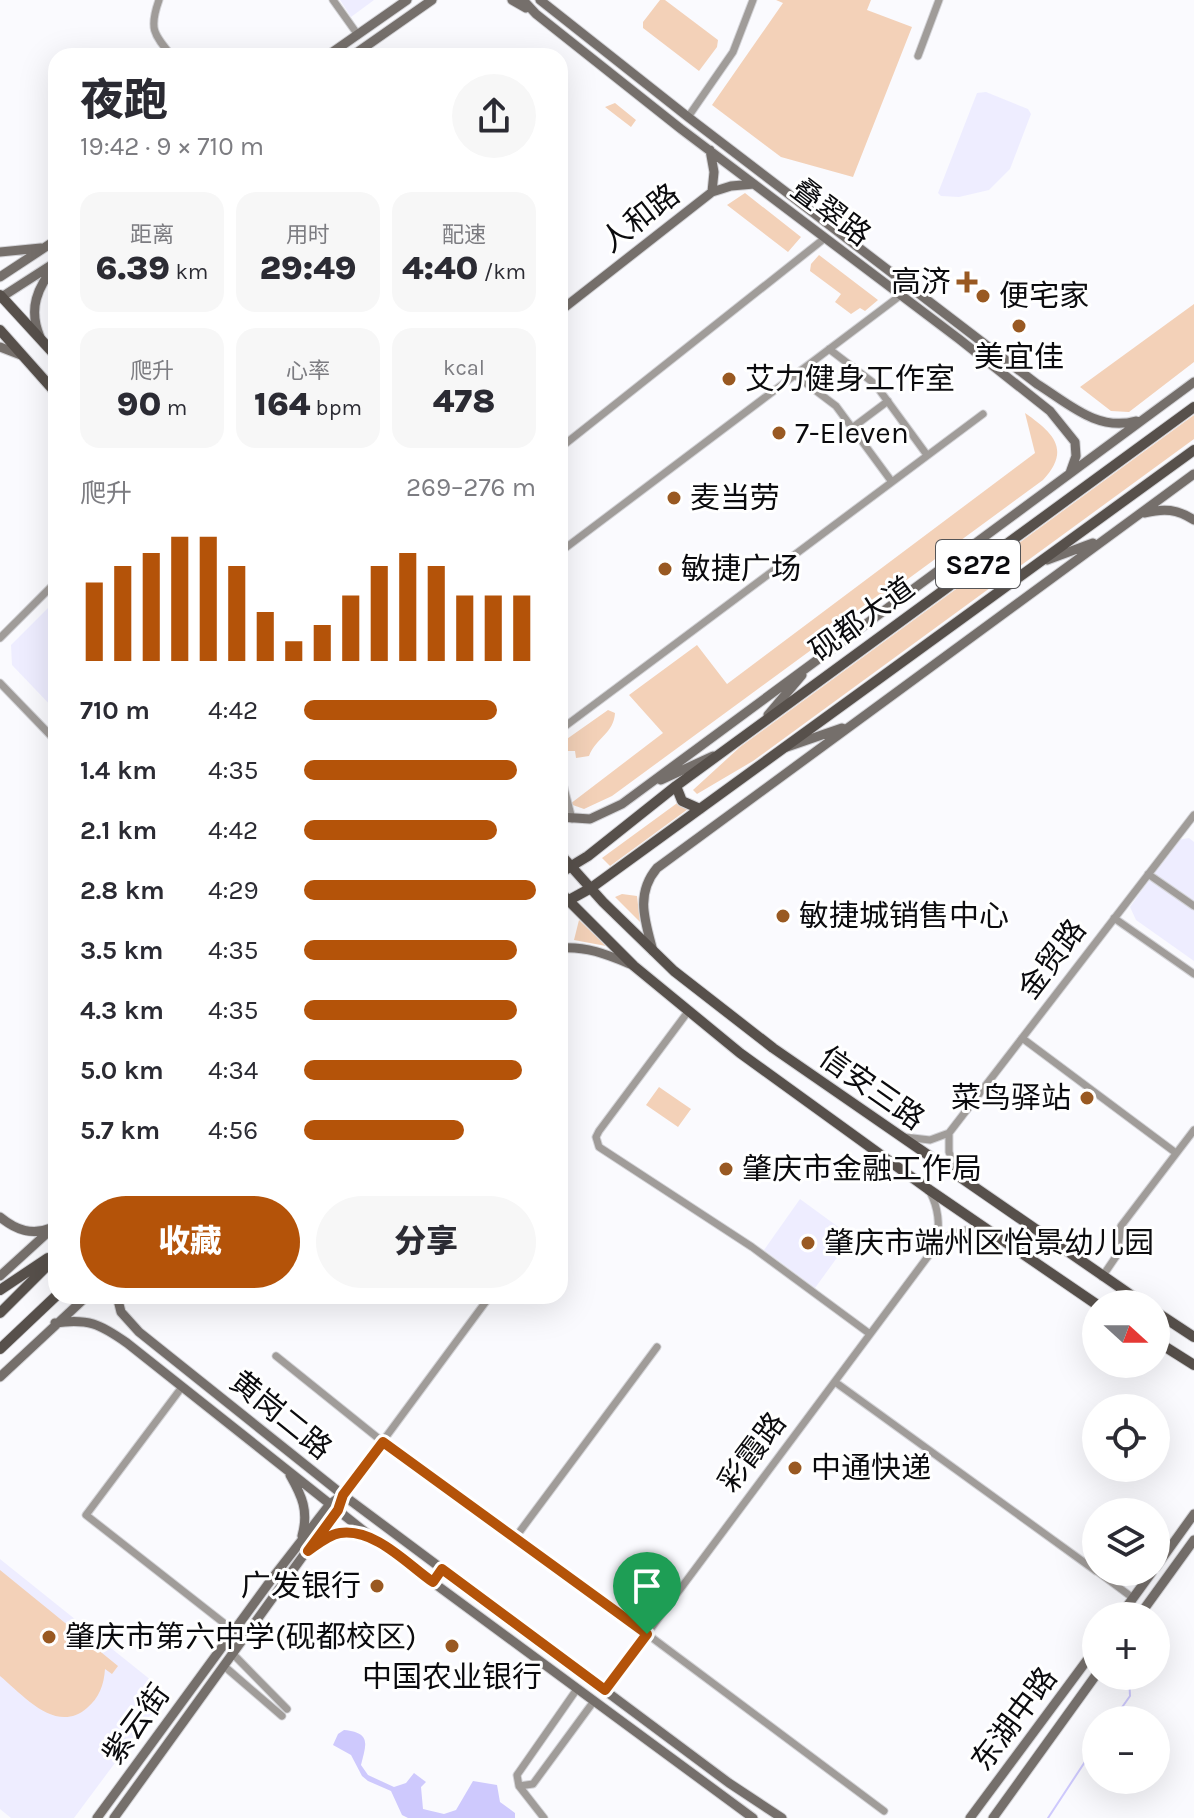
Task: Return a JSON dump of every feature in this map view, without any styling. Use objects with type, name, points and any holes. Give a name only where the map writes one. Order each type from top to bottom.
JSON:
[{"type":"main road","points":[[339,48],[408,0],[416,11]]},
{"type":"main road","points":[[366,48],[432,0]]},
{"type":"main road","points":[[512,0],[536,14]]},
{"type":"main road","name":"叠翠路","points":[[523,0],[536,14],[710,150],[1050,411],[1075,442],[1076,456],[1067,477]]},
{"type":"main road","name":"叠翠路","points":[[540,0],[1037,384],[1099,423],[1125,424],[1139,420]]},
{"type":"main road","points":[[558,31],[567,21]]},
{"type":"main road","points":[[710,150],[714,172],[712,192],[731,186],[755,184]]},
{"type":"main road","name":"人和路","points":[[568,305],[712,192]]},
{"type":"main road","points":[[0,277],[48,245]]},
{"type":"main road","points":[[0,252],[44,247]]},
{"type":"main road","points":[[48,269],[1,297],[48,348]]},
{"type":"main road","points":[[43,343],[37,329],[35,301],[48,276]]},
{"type":"main road","points":[[0,330],[48,384]]},
{"type":"main road","points":[[0,347],[21,355]]},
{"type":"main road","name":"砚都大道","points":[[568,818],[590,819],[644,788],[1194,382]]},
{"type":"main road","points":[[1162,405],[1194,391]]},
{"type":"main road","points":[[1050,411],[1057,415],[1063,413],[1065,401]]},
{"type":"main road","name":"砚都大道","points":[[568,869],[762,722],[1194,407]]},
{"type":"main road","name":"砚都大道","points":[[568,897],[591,888],[1194,450]]},
{"type":"main road","points":[[653,951],[642,913],[643,894],[657,868],[1194,474]]},
{"type":"main road","points":[[1138,515],[1165,509],[1194,520]]},
{"type":"main road","points":[[1036,563],[1104,539]]},
{"type":"main road","points":[[762,722],[812,663]]},
{"type":"main road","points":[[781,750],[851,725]]},
{"type":"main road","points":[[644,788],[723,751]]},
{"type":"main road","points":[[676,786],[682,801],[700,809]]},
{"type":"main road","name":"信安三路","points":[[568,863],[674,971],[773,1048],[1122,1290]]},
{"type":"main road","name":"信安三路","points":[[568,904],[687,1013],[928,1189],[1082,1294]]},
{"type":"main road","points":[[568,948],[600,951],[634,966]]},
{"type":"main road","points":[[658,988],[674,971]]},
{"type":"main road","points":[[0,1217],[20,1230],[31,1232],[48,1228]]},
{"type":"main road","points":[[0,1276],[48,1232]]},
{"type":"main road","points":[[0,1290],[48,1259]]},
{"type":"main road","points":[[0,1313],[48,1262]]},
{"type":"main road","points":[[0,1349],[48,1303]]},
{"type":"main road","points":[[0,1377],[78,1304]]},
{"type":"main road","name":"黄岗二路","points":[[119,1304],[121,1312],[139,1332],[343,1495],[729,1783],[782,1818]]},
{"type":"main road","name":"黄岗二路","points":[[55,1323],[76,1320],[92,1322],[127,1343],[374,1539],[753,1818]]},
{"type":"main road","points":[[1170,1321],[1194,1337]]},
{"type":"main road","points":[[0,1358],[25,1324]]},
{"type":"main road","points":[[127,1343],[130,1334],[139,1332]]},
{"type":"main road","points":[[1170,1350],[1194,1365]]},
{"type":"main road","points":[[286,1468],[302,1495],[305,1508],[304,1547]]},
{"type":"main road","points":[[304,1547],[343,1495]]},
{"type":"main road","points":[[1170,1547],[1194,1514]]},
{"type":"main road","points":[[304,1547],[340,1533],[374,1539]]},
{"type":"main road","points":[[1149,1602],[1194,1540]]},
{"type":"main road","name":"紫云街","points":[[97,1818],[274,1576],[304,1547]]},
{"type":"main road","name":"紫云街","points":[[114,1818],[284,1584],[304,1547]]},
{"type":"main road","points":[[433,1582],[442,1569]]},
{"type":"main road","points":[[274,1576],[284,1584]]},
{"type":"main road","points":[[1130,1602],[1142,1586]]},
{"type":"main road","name":"东湖中路","points":[[970,1818],[1082,1667]]},
{"type":"main road","name":"东湖中路","points":[[993,1818],[1085,1690]]},
{"type":"main road","points":[[126,1818],[127,1800]]},
{"type":"street","points":[[159,0],[152,21],[156,37],[165,48]]},
{"type":"street","points":[[333,0],[358,35]]},
{"type":"street","points":[[688,117],[733,52],[753,0]]},
{"type":"street","points":[[918,56],[939,0]]},
{"type":"street","points":[[568,442],[825,238]]},
{"type":"street","points":[[568,546],[901,295]]},
{"type":"street","points":[[829,349],[875,384],[927,455]]},
{"type":"street","points":[[795,375],[836,406],[892,482]]},
{"type":"street","points":[[852,428],[888,401]]},
{"type":"street","points":[[568,724],[983,414]]},
{"type":"street","points":[[0,638],[48,590]]},
{"type":"street","points":[[0,683],[48,733]]},
{"type":"street","points":[[568,803],[572,819]]},
{"type":"street","name":"金贸路","points":[[949,1133],[1194,815]]},
{"type":"street","points":[[1186,826],[1194,831]]},
{"type":"street","points":[[1148,874],[1194,906]]},
{"type":"street","points":[[1114,918],[1194,974]]},
{"type":"street","points":[[687,1013],[599,1131],[596,1137],[599,1147],[752,1247],[870,1334]]},
{"type":"street","points":[[1022,1038],[1176,1153]]},
{"type":"street","points":[[1102,1277],[1117,1255],[1121,1226],[1194,1130]]},
{"type":"street","points":[[900,1137],[930,1140],[949,1133],[949,1152],[959,1177]]},
{"type":"street","points":[[928,1189],[937,1205],[938,1243]]},
{"type":"street","points":[[938,1243],[959,1229],[971,1228],[998,1236]]},
{"type":"street","name":"彩霞路","points":[[605,1690],[938,1243]]},
{"type":"street","points":[[343,1495],[484,1304]]},
{"type":"street","points":[[515,1538],[657,1347]]},
{"type":"street","points":[[276,1356],[383,1442],[884,1811]]},
{"type":"street","points":[[835,1382],[1082,1560]]},
{"type":"street","points":[[182,1387],[86,1515],[234,1631]]},
{"type":"street","points":[[1117,1586],[1133,1598]]},
{"type":"street","points":[[224,1666],[285,1712],[233,1654]]},
{"type":"street","points":[[544,1818],[519,1786],[517,1775],[577,1689]]},
{"type":"street","points":[[519,1786],[533,1784],[594,1701]]},
{"type":"shaded area","points":[[340,0],[374,0],[351,17]]},
{"type":"shaded area","points":[[660,0],[665,0],[718,40],[717,47],[699,71],[643,28],[643,22]]},
{"type":"shaded area","points":[[776,0],[871,0],[867,10],[912,27],[853,177],[781,157],[712,105],[783,3]]},
{"type":"shaded area","points":[[986,92],[1028,109],[1031,114],[1010,169],[989,190],[959,197],[941,196],[938,193],[977,93]]},
{"type":"shaded area","points":[[615,103],[636,120],[631,127],[605,107]]},
{"type":"shaded area","points":[[745,193],[801,237],[788,252],[727,205]]},
{"type":"shaded area","points":[[819,255],[878,300],[865,311],[860,308],[851,314],[835,302],[841,294],[810,271],[811,264]]},
{"type":"shaded area","points":[[1194,304],[1194,362],[1129,412],[1111,411],[1080,387]]},
{"type":"shaded area","points":[[1025,413],[1043,427],[1055,442],[1056,459],[1043,480],[612,796],[584,809],[570,804],[663,733],[629,695],[697,645],[727,684],[1035,453]]},
{"type":"shaded area","points":[[1194,415],[1194,439],[753,761],[697,794],[693,790],[740,747]]},
{"type":"shaded area","points":[[48,608],[48,703],[12,665],[11,645]]},
{"type":"shaded area","points":[[608,710],[615,713],[612,726],[589,756],[576,758],[575,751],[568,751],[568,738]]},
{"type":"shaded area","points":[[680,801],[688,809],[610,866],[602,858]]},
{"type":"shaded area","points":[[1189,838],[1194,842],[1194,961],[1136,920],[1130,907],[1177,840]]},
{"type":"shaded area","points":[[622,894],[637,896],[640,922],[615,897]]},
{"type":"shaded area","points":[[579,920],[606,946],[574,940]]},
{"type":"shaded area","points":[[659,1087],[691,1109],[678,1127],[646,1105]]},
{"type":"shaded area","name":"肇庆市端州区怡景幼儿园","points":[[800,1199],[852,1237],[815,1288],[764,1250]]},
{"type":"shaded area","name":"肇庆市第六中学(砚都校区)","points":[[0,1559],[167,1693],[74,1818],[11,1818],[0,1809]]},
{"type":"shaded area","points":[[0,1570],[118,1666],[112,1674],[105,1669],[98,1695],[87,1708],[75,1715],[52,1715],[40,1709],[0,1676]]},
{"type":"shaded area","points":[[344,1730],[363,1737],[365,1745],[361,1765],[368,1775],[394,1787],[406,1783],[414,1773],[426,1782],[421,1787],[423,1809],[444,1814],[456,1810],[473,1781],[497,1785],[500,1802],[515,1813],[515,1818],[408,1818],[402,1815],[391,1791],[368,1781],[351,1755],[333,1745],[338,1734]]},
{"type":"waterway","points":[[1123,1706],[1130,1696],[1130,1690]]},
{"type":"waterway","points":[[1048,1818],[1082,1766]]},
{"type":"place","name":"高济","points":[[967,282]]},
{"type":"place","name":"便宅家","points":[[983,296]]},
{"type":"place","name":"美宜佳","points":[[1019,326]]},
{"type":"place","name":"艾力健身工作室","points":[[729,379]]},
{"type":"place","name":"7-Eleven","points":[[779,433]]},
{"type":"place","name":"麦当劳","points":[[674,498]]},
{"type":"place","name":"敏捷广场","points":[[665,569]]},
{"type":"place","name":"敏捷城销售中心","points":[[783,916]]},
{"type":"place","name":"菜鸟驿站","points":[[1087,1098]]},
{"type":"place","name":"肇庆市金融工作局","points":[[726,1169]]},
{"type":"place","name":"肇庆市端州区怡景幼儿园","points":[[808,1243]]},
{"type":"place","name":"中通快递","points":[[795,1468]]},
{"type":"place","name":"广发银行","points":[[377,1586]]},
{"type":"place","name":"肇庆市第六中学(砚都校区)","points":[[49,1637]]},
{"type":"place","name":"中国农业银行","points":[[452,1646]]},
{"type":"route","points":[[383,1442],[647,1634],[605,1690],[442,1569],[433,1582],[374,1539],[349,1533],[328,1537],[308,1551],[338,1510],[343,1495],[383,1442]]}]
